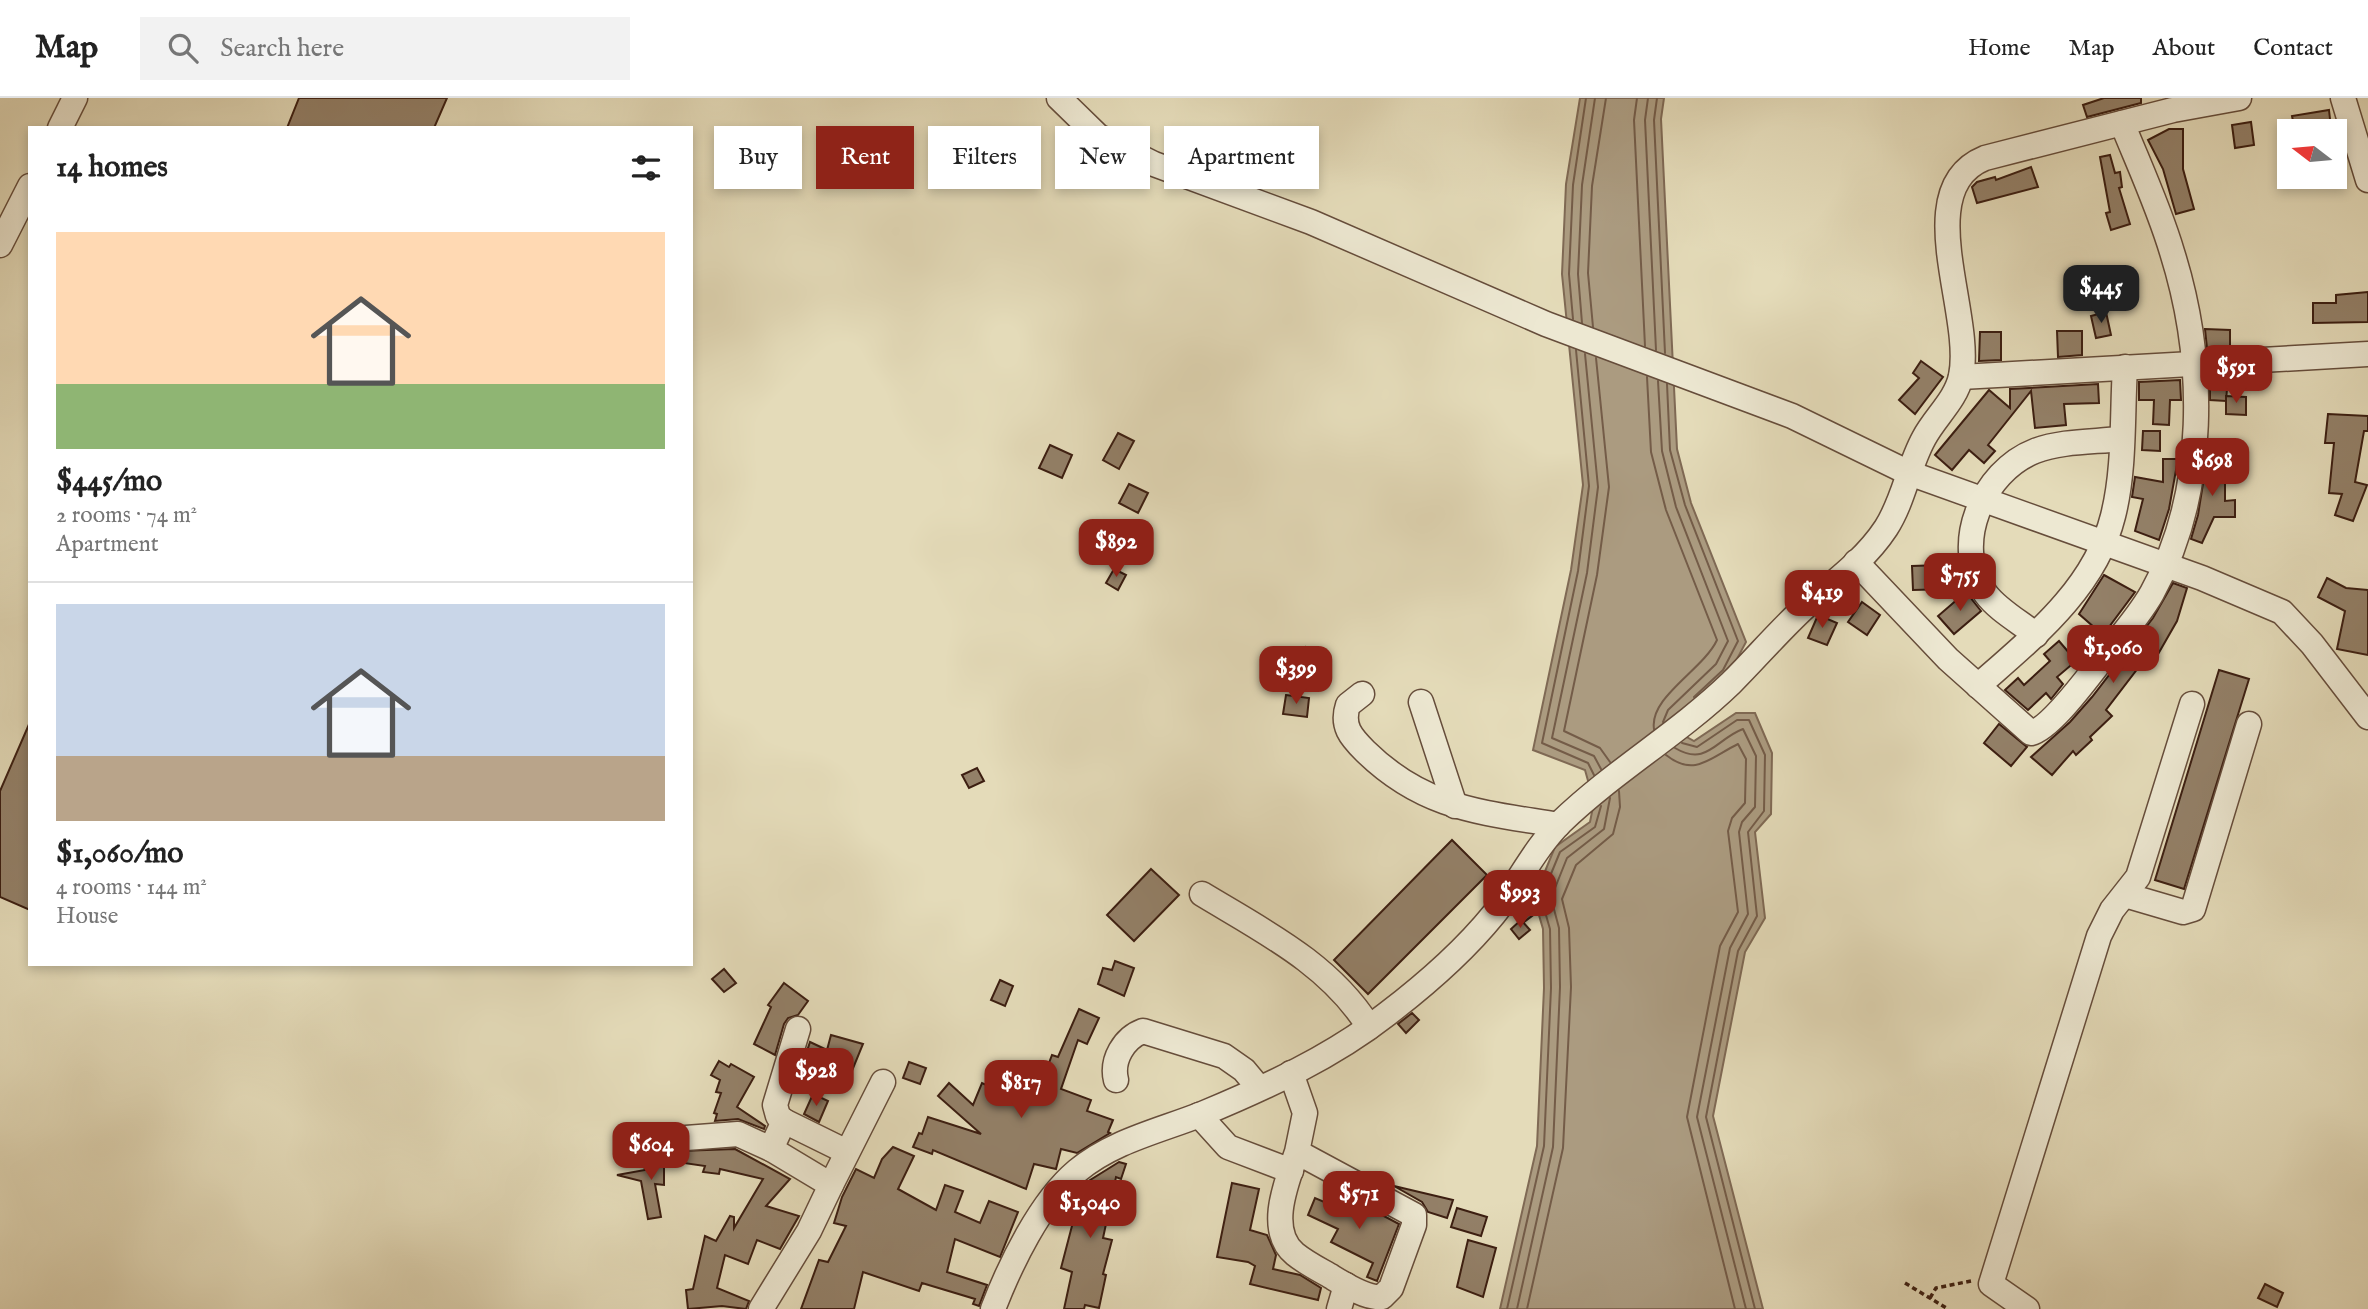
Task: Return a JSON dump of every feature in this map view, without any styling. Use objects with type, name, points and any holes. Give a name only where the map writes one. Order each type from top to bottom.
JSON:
[{"type":"street","points":[[61,126],[75,98]]},
{"type":"street","points":[[1059,98],[1098,136],[1154,164],[1311,222],[1546,324],[1687,374],[1792,416],[1909,473],[2105,542],[2281,612],[2312,644],[2368,717]]},
{"type":"street","points":[[993,1309],[1016,1257],[1054,1198],[1075,1173],[1125,1142],[1199,1115],[1291,1073],[1343,1045],[1369,1027],[1425,982],[1492,916],[1558,825],[1590,796],[1692,718],[1801,610],[1856,562],[1887,526],[1925,436],[1948,404],[1961,377],[1962,338],[1946,210],[1955,182],[1972,163],[2122,123],[2239,98]]},
{"type":"street","points":[[2343,98],[2368,180]]},
{"type":"street","points":[[1856,562],[1930,642],[2027,730],[2036,732],[2079,688],[2127,629],[2152,593],[2181,527],[2192,478],[2195,423],[2193,365],[2187,314],[2172,250],[2122,123]]},
{"type":"street","points":[[0,244],[28,190]]},
{"type":"street","points":[[1961,377],[2368,354]]},
{"type":"street","points":[[1978,686],[2036,635],[2077,588],[2105,542],[2117,492],[2125,366]]},
{"type":"street","points":[[2036,635],[1994,603],[1979,582],[1974,568],[1973,529],[1982,500],[2004,472],[2032,452],[2066,444],[2120,439]]},
{"type":"street","points":[[1362,694],[1348,705],[1346,727],[1354,740],[1398,780],[1416,791],[1455,806],[1558,825]]},
{"type":"street","points":[[1421,702],[1455,806]]},
{"type":"street","points":[[2027,1309],[1991,1284],[2099,936],[2112,911],[2133,887],[2144,863],[2192,704]]},
{"type":"street","points":[[2125,895],[2183,912],[2193,909],[2249,724]]},
{"type":"street","points":[[1202,894],[1280,940],[1324,974],[1343,992],[1369,1027]]},
{"type":"street","points":[[798,1029],[775,1105],[778,1116],[848,1152]]},
{"type":"street","points":[[1116,1080],[1114,1065],[1117,1057],[1130,1039],[1143,1031],[1224,1056],[1244,1070],[1259,1088]]},
{"type":"street","points":[[1199,1115],[1228,1147],[1294,1161],[1414,1215],[1414,1225],[1387,1294],[1377,1298],[1343,1297],[1285,1244],[1280,1223],[1294,1161],[1305,1113],[1291,1073]]},
{"type":"street","points":[[761,1309],[809,1231],[883,1082]]},
{"type":"street","points":[[771,1149],[784,1121]]},
{"type":"street","points":[[686,1138],[704,1139],[730,1132],[771,1149],[831,1185]]},
{"type":"street","points":[[797,1166],[812,1135]]},
{"type":"path","points":[[1905,1283],[1948,1309]]},
{"type":"path","points":[[1930,1298],[1936,1288],[1952,1283],[1991,1284]]},
{"type":"water","points":[[1580,98],[1664,98],[1661,119],[1677,449],[1691,503],[1746,642],[1729,674],[1685,736],[1694,741],[1736,713],[1755,713],[1772,753],[1771,814],[1755,832],[1765,918],[1745,952],[1713,1116],[1763,1309],[1500,1309],[1537,1146],[1544,988],[1543,929],[1534,898],[1555,847],[1590,822],[1594,802],[1585,770],[1533,750],[1571,570],[1583,485],[1562,274],[1566,184]]},
{"type":"building","points":[[299,98],[447,98],[435,126],[288,126]]},
{"type":"building","points":[[2104,98],[2141,98],[2141,103],[2087,117],[2083,105]]},
{"type":"building","points":[[2329,110],[2330,119],[2293,119],[2292,116]]},
{"type":"building","points":[[2251,122],[2254,145],[2235,148],[2232,125]]},
{"type":"building","points":[[2169,129],[2183,129],[2183,169],[2194,209],[2176,214],[2163,169],[2148,140]]},
{"type":"building","points":[[2110,155],[2115,173],[2120,172],[2122,187],[2119,188],[2130,224],[2111,230],[2106,213],[2110,212],[2100,157]]},
{"type":"building","points":[[2031,167],[2038,187],[1977,203],[1972,187],[1977,182],[1995,177],[1996,180]]},
{"type":"building","points":[[2368,292],[2368,322],[2313,323],[2313,303],[2336,303],[2336,295]]},
{"type":"building","points":[[2106,312],[2111,335],[2096,338],[2091,316]]},
{"type":"building","points":[[2205,329],[2230,330],[2230,347],[2207,348]]},
{"type":"building","points":[[2057,331],[2082,331],[2082,355],[2058,357]]},
{"type":"building","points":[[1980,332],[2001,332],[2001,360],[1979,361]]},
{"type":"building","points":[[1921,361],[1943,377],[1915,414],[1899,400],[1919,378],[1913,373]]},
{"type":"building","points":[[2228,377],[2226,401],[2210,400],[2210,378]]},
{"type":"building","points":[[2180,380],[2181,400],[2170,400],[2169,425],[2153,424],[2154,400],[2139,400],[2139,382]]},
{"type":"building","points":[[2098,384],[2099,403],[2064,404],[2066,425],[2035,428],[2031,391],[1988,445],[1995,451],[1984,463],[1969,450],[1952,470],[1935,455],[1989,390],[2010,408],[2010,389]]},
{"type":"building","points":[[2226,396],[2246,397],[2246,415],[2226,414]]},
{"type":"building","points":[[2328,414],[2368,416],[2368,431],[2364,431],[2355,482],[2367,485],[2353,521],[2335,515],[2342,494],[2329,493],[2334,443],[2325,443]]},
{"type":"building","points":[[2143,431],[2160,431],[2160,451],[2142,450]]},
{"type":"building","points":[[1118,433],[1134,441],[1119,469],[1103,460]]},
{"type":"building","points":[[1050,445],[1072,455],[1062,478],[1039,468]]},
{"type":"building","points":[[2209,446],[2221,448],[2215,481],[2225,481],[2225,501],[2235,500],[2235,517],[2214,517],[2202,543],[2191,539],[2198,515]]},
{"type":"building","points":[[2163,459],[2178,459],[2169,509],[2159,540],[2135,531],[2143,499],[2132,497],[2135,477],[2163,482]]},
{"type":"building","points":[[1129,484],[1148,493],[1138,513],[1119,503]]},
{"type":"building","points":[[1942,565],[1950,574],[1950,589],[1913,590],[1912,566]]},
{"type":"building","points":[[1114,569],[1126,575],[1118,590],[1106,583]]},
{"type":"building","points":[[2104,575],[2135,592],[2103,635],[2079,614]]},
{"type":"building","points":[[2327,578],[2346,588],[2368,590],[2368,655],[2337,649],[2345,611],[2318,597]]},
{"type":"building","points":[[2173,583],[2187,588],[2177,621],[2153,663],[2145,659],[2106,710],[2112,716],[2090,737],[2092,740],[2076,755],[2073,751],[2052,775],[2031,757],[2070,722],[2092,697],[2153,618]]},
{"type":"building","points":[[1966,592],[1981,611],[1954,634],[1938,616]]},
{"type":"building","points":[[1862,602],[1880,615],[1867,635],[1848,622]]},
{"type":"building","points":[[1818,615],[1837,623],[1827,645],[1808,638]]},
{"type":"building","points":[[2059,641],[2076,661],[2057,677],[2063,684],[2051,699],[2046,693],[2028,710],[2005,690],[2018,678],[2024,685],[2050,661],[2044,654]]},
{"type":"building","points":[[1306,647],[1320,649],[1316,681],[1302,679]]},
{"type":"building","points":[[2219,670],[2249,679],[2184,889],[2155,880]]},
{"type":"building","points":[[1286,695],[1309,698],[1307,717],[1283,714]]},
{"type":"building","points":[[1999,724],[2027,747],[2011,766],[1984,743]]},
{"type":"building","points":[[28,727],[28,909],[0,897],[0,791]]},
{"type":"building","points":[[977,768],[984,781],[969,788],[962,775]]},
{"type":"building","points":[[1452,840],[1487,875],[1368,994],[1334,960]]},
{"type":"building","points":[[1151,869],[1179,895],[1134,941],[1107,915]]},
{"type":"building","points":[[1524,898],[1536,913],[1524,922],[1515,910]]},
{"type":"building","points":[[1521,920],[1530,930],[1519,939],[1511,929]]},
{"type":"building","points":[[1115,961],[1134,968],[1124,996],[1098,984],[1103,968],[1112,970]]},
{"type":"building","points":[[724,969],[736,983],[724,992],[712,979]]},
{"type":"building","points":[[1000,980],[1013,986],[1005,1006],[991,1000]]},
{"type":"building","points":[[784,983],[808,1001],[798,1015],[788,1018],[784,1024],[775,1055],[754,1044],[771,1007],[768,1005]]},
{"type":"building","points":[[1079,1009],[1099,1018],[1087,1044],[1078,1040],[1061,1089],[1091,1100],[1087,1111],[1113,1120],[1108,1132],[1110,1133],[1077,1153],[1061,1149],[1056,1169],[1034,1164],[1026,1189],[933,1150],[932,1154],[913,1147],[919,1133],[922,1134],[928,1117],[981,1134],[938,1096],[949,1083],[973,1105],[982,1083],[1016,1098],[1020,1072],[1044,1076],[1052,1055],[1058,1057]]},
{"type":"building","points":[[1412,1013],[1419,1020],[1406,1033],[1398,1024]]},
{"type":"building","points":[[831,1035],[863,1044],[849,1078],[803,1063],[810,1042],[827,1050]]},
{"type":"building","points":[[719,1061],[729,1067],[731,1064],[754,1077],[737,1107],[765,1126],[764,1129],[738,1119],[715,1121],[717,1114],[714,1113],[721,1093],[716,1092],[720,1080],[711,1075]]},
{"type":"building","points":[[909,1062],[926,1068],[920,1084],[903,1078]]},
{"type":"building","points":[[813,1094],[828,1101],[819,1122],[804,1114]]},
{"type":"building","points":[[893,1147],[914,1156],[898,1189],[936,1210],[945,1185],[963,1191],[955,1212],[980,1223],[989,1201],[1018,1212],[1000,1257],[955,1239],[947,1272],[987,1285],[979,1306],[973,1304],[975,1299],[922,1283],[919,1291],[863,1272],[854,1309],[801,1309],[819,1260],[828,1262],[846,1226],[834,1223],[842,1197],[856,1169],[874,1178],[882,1159]]},
{"type":"building","points":[[735,1149],[790,1179],[766,1206],[799,1216],[780,1249],[757,1240],[748,1264],[725,1255],[717,1288],[749,1301],[746,1309],[722,1306],[688,1309],[686,1290],[693,1289],[705,1236],[716,1241],[730,1216],[734,1217],[734,1228],[763,1179],[720,1169],[719,1174],[703,1172],[705,1166],[677,1162],[679,1151]]},
{"type":"building","points":[[664,1153],[664,1185],[655,1184],[661,1217],[648,1219],[641,1181],[617,1175],[645,1170],[642,1155]]},
{"type":"building","points":[[1119,1162],[1126,1164],[1121,1179],[1116,1177],[1103,1238],[1112,1240],[1103,1274],[1106,1275],[1099,1308],[1085,1305],[1084,1309],[1064,1309],[1072,1272],[1061,1268],[1073,1222],[1069,1220],[1077,1203],[1070,1199],[1087,1182]]},
{"type":"building","points":[[1232,1183],[1259,1189],[1250,1230],[1267,1235],[1276,1255],[1273,1269],[1300,1275],[1321,1288],[1318,1300],[1250,1284],[1255,1266],[1248,1262],[1217,1257]]},
{"type":"building","points":[[1394,1186],[1453,1200],[1447,1218],[1428,1212],[1422,1202]]},
{"type":"building","points":[[1348,1197],[1399,1224],[1377,1281],[1367,1277],[1373,1263],[1331,1242],[1338,1229],[1308,1215],[1315,1198],[1343,1210]]},
{"type":"building","points":[[1457,1208],[1487,1217],[1481,1236],[1451,1227]]},
{"type":"building","points":[[1468,1240],[1496,1248],[1483,1297],[1457,1287]]},
{"type":"building","points":[[2265,1284],[2283,1293],[2277,1307],[2258,1298]]}]
